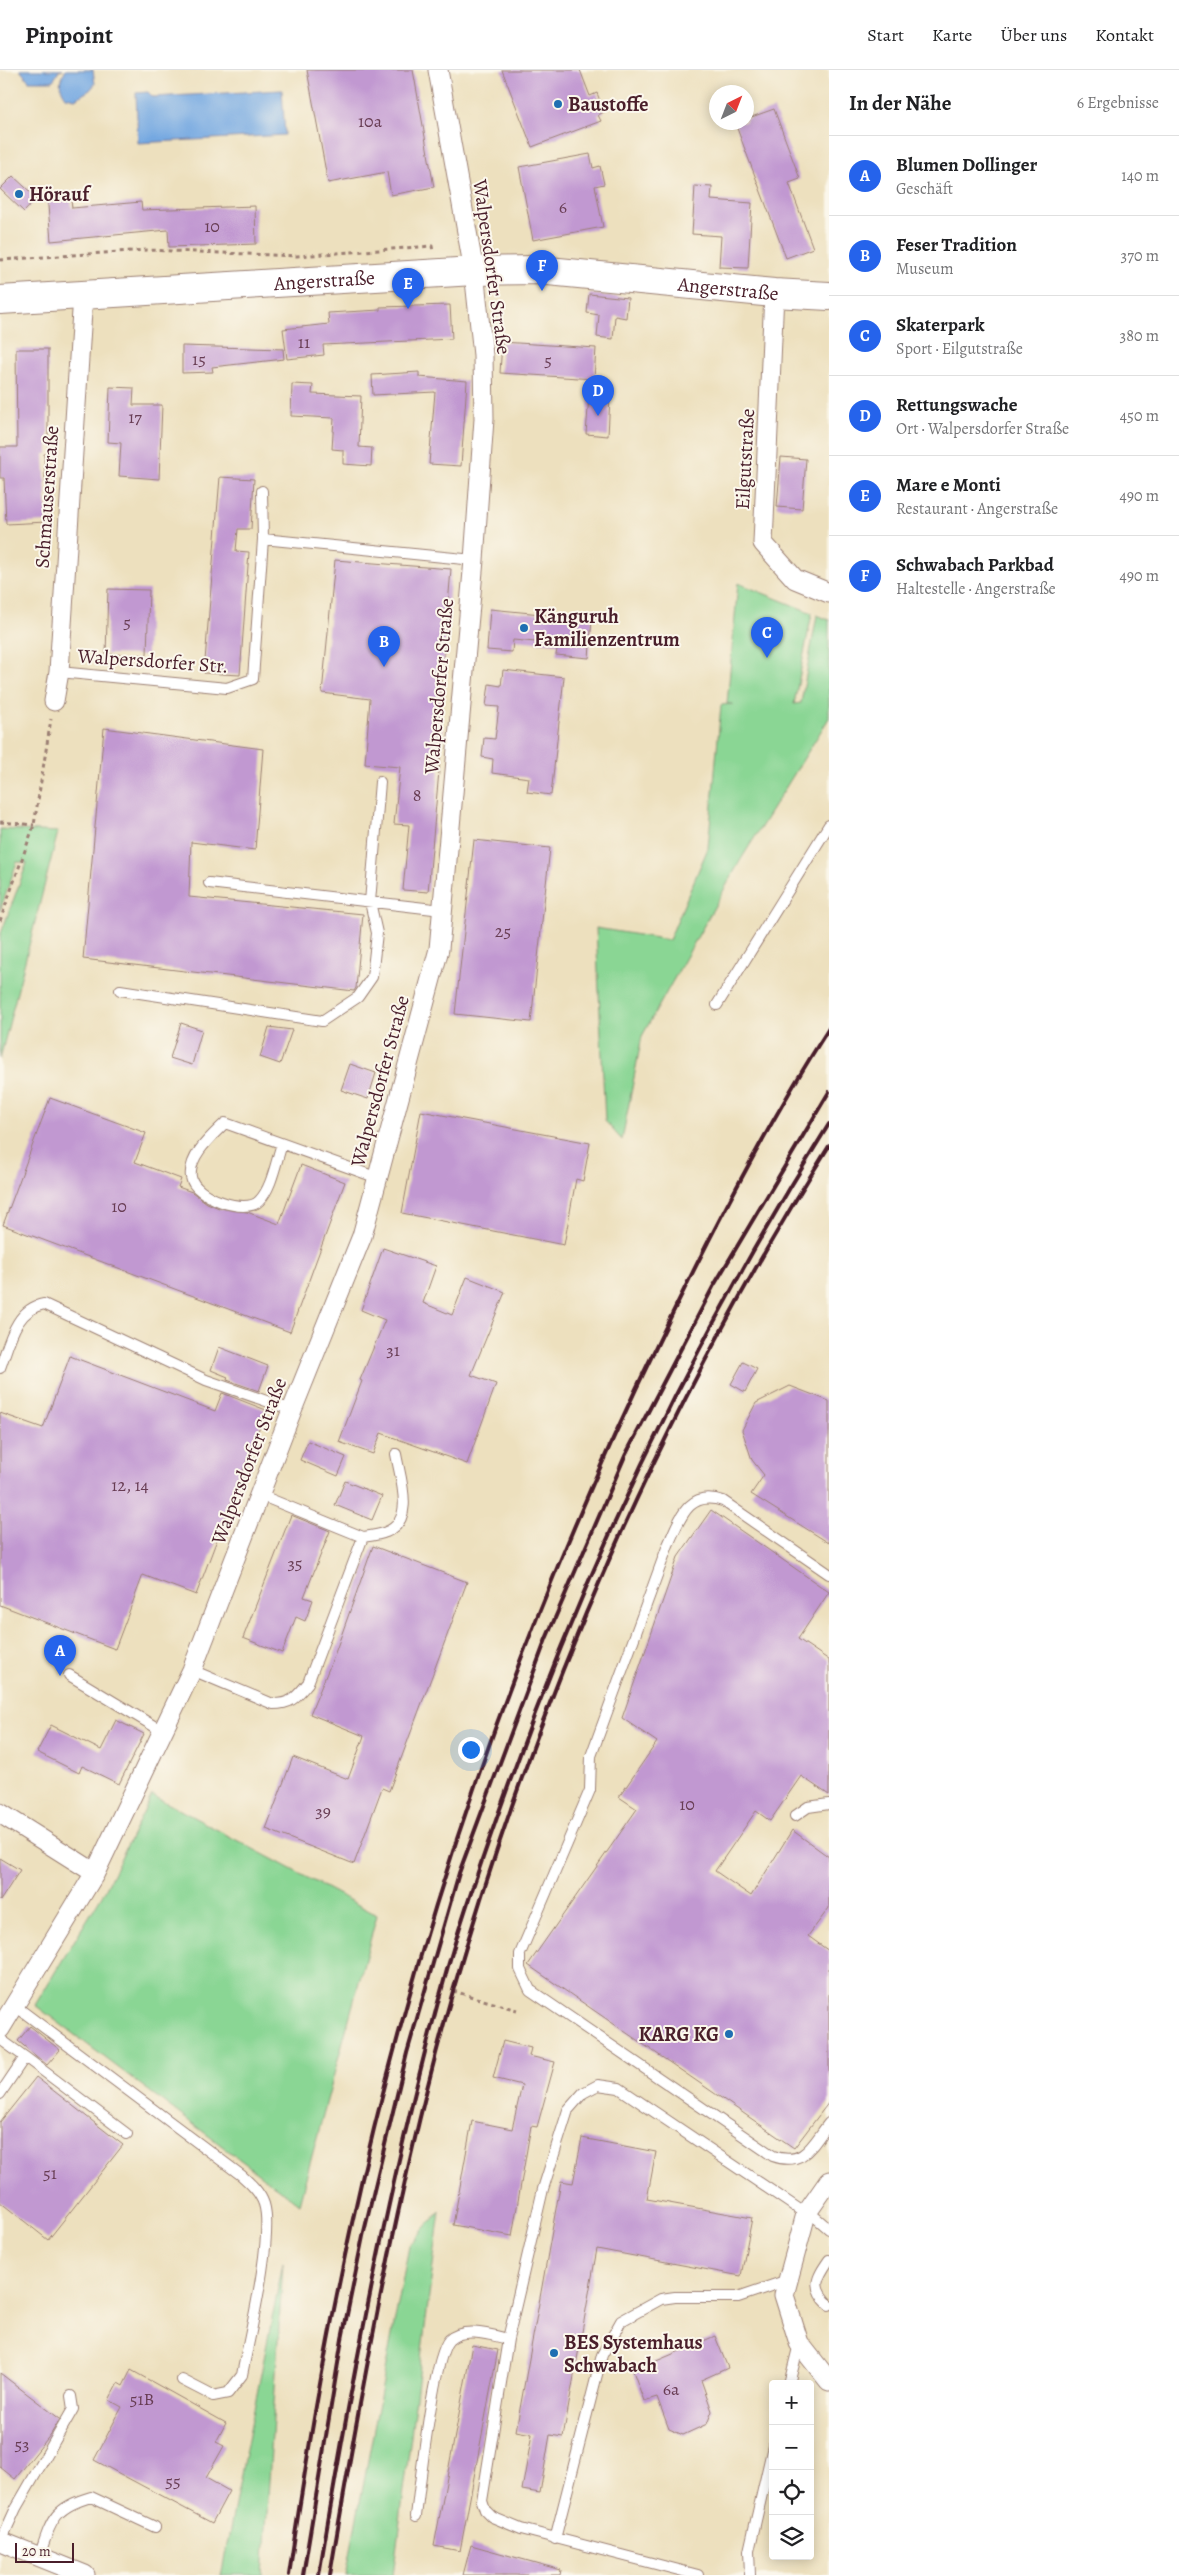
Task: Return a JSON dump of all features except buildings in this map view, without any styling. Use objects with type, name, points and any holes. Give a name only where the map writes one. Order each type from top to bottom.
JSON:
[{"type":"street","name":"Walpersdorfer Straße","points":[[0,2029],[96,1872],[192,1670],[292,1410],[362,1236],[439,949],[474,560],[484,420],[483,355],[474,271],[438,70]]},
{"type":"street","name":"Angerstraße","points":[[0,300],[474,271],[538,270],[774,293],[829,296]]},
{"type":"street","name":"Eilgutstraße","points":[[774,293],[763,543],[795,579],[829,593]]},
{"type":"street","name":"Schmauserstraße","points":[[54,701],[59,672],[83,294]]},
{"type":"street","points":[[0,1813],[96,1872]]},
{"type":"street","points":[[829,2181],[807,2212],[784,2295],[799,2343],[829,2381]]},
{"type":"street","points":[[1,2541],[85,2575]]},
{"type":"lane","name":"Walpersdorfer Str.","points":[[59,672],[227,688],[253,679],[263,539],[262,491]]},
{"type":"lane","points":[[263,539],[474,560]]},
{"type":"lane","points":[[120,990],[322,1021],[358,997],[372,977],[377,933],[370,902],[380,782]]},
{"type":"lane","points":[[717,1005],[829,825]]},
{"type":"lane","points":[[208,883],[442,910]]},
{"type":"lane","points":[[282,1144],[264,1195],[252,1207],[242,1207],[205,1194],[194,1185],[191,1176],[194,1164],[204,1144],[225,1123],[378,1178]]},
{"type":"lane","points":[[0,1368],[21,1316],[33,1306],[44,1304],[206,1380],[292,1410]]},
{"type":"lane","points":[[260,1495],[363,1537],[388,1532],[401,1521],[405,1512],[396,1454]]},
{"type":"lane","points":[[829,1574],[723,1501],[710,1497],[700,1498],[690,1505],[681,1518],[668,1545],[591,1756],[590,1790],[520,1954],[520,1969],[530,1990],[773,2156],[784,2160],[797,2159],[806,2152],[829,2123]]},
{"type":"lane","points":[[192,1670],[273,1704],[286,1704],[297,1697],[308,1683],[363,1537]]},
{"type":"lane","points":[[69,1675],[162,1731]]},
{"type":"lane","points":[[795,1816],[808,1807],[829,1804]]},
{"type":"lane","points":[[14,2005],[241,2175],[254,2187],[264,2205],[266,2238],[242,2375],[228,2392],[213,2396],[182,2380]]},
{"type":"lane","points":[[0,2039],[127,2134]]},
{"type":"lane","points":[[0,2094],[25,2057]]},
{"type":"lane","points":[[698,2575],[520,2529],[492,2517],[485,2510],[482,2502],[508,2339],[543,2189],[568,2110],[590,2088],[603,2085],[619,2088],[807,2212],[829,2229]]},
{"type":"lane","points":[[829,2260],[820,2273],[816,2285],[819,2296],[829,2305]]},
{"type":"lane","points":[[555,2539],[602,2355],[621,2321],[661,2299],[674,2297],[738,2297],[788,2280]]},
{"type":"lane","points":[[416,2516],[430,2411],[444,2349],[450,2340],[462,2334],[478,2332],[508,2339]]},
{"type":"lane","points":[[790,2380],[799,2343]]},
{"type":"lane","points":[[1,2541],[16,2508],[73,2410],[71,2396]]},
{"type":"lane","points":[[750,2575],[749,2551],[769,2464]]},
{"type":"lane","points":[[39,2556],[52,2520],[69,2503],[91,2497],[155,2527]]},
{"type":"path","points":[[0,260],[148,250],[297,256],[432,246],[434,274]]},
{"type":"path","points":[[0,922],[34,825],[54,701]]},
{"type":"path","points":[[0,822],[34,825]]},
{"type":"path","points":[[453,1991],[518,2010]]},
{"type":"green space","points":[[738,583],[812,613],[794,704],[801,703],[817,615],[829,620],[829,718],[740,861],[642,1036],[622,1140],[605,1121],[596,928],[669,940],[708,848],[721,705],[733,704],[727,704]]},
{"type":"green space","points":[[0,829],[58,832],[0,1059],[0,936],[27,863],[17,862],[0,911]]},
{"type":"green space","points":[[152,1795],[377,1915],[299,2204],[35,2005],[104,1892]]},
{"type":"green space","points":[[440,2211],[393,2575],[346,2575],[409,2246]]},
{"type":"green space","points":[[283,2263],[263,2575],[221,2575]]},
{"type":"water","points":[[20,70],[63,70],[59,71],[53,81],[29,81]]},
{"type":"water","points":[[66,70],[93,70],[95,84],[90,90],[75,99],[66,97],[60,84]]},
{"type":"water","points":[[282,90],[285,135],[138,143],[136,93],[148,92],[153,97]]},
{"type":"railway","points":[[289,2575],[309,2446],[332,2318],[377,2117],[407,2003],[441,1890],[478,1778],[518,1666],[562,1556],[609,1448],[659,1341],[718,1222],[783,1104],[829,1028]]},
{"type":"railway","points":[[303,2575],[342,2339],[363,2236],[407,2053],[459,1873],[546,1639],[625,1456],[713,1287],[829,1092]]},
{"type":"railway","points":[[319,2575],[360,2345],[409,2117],[448,1966],[510,1781],[576,1611],[652,1444],[736,1282],[781,1202],[829,1124]]},
{"type":"railway","points":[[330,2575],[369,2354],[416,2135],[453,1991],[487,1880],[524,1771],[566,1662],[611,1555],[660,1450],[713,1347],[769,1245],[829,1146]]},
{"type":"place","name":"Baustoffe","points":[[558,104]]},
{"type":"place","name":"Hörauf","points":[[19,194]]},
{"type":"place","name":"Schwabach Parkbad","points":[[542,291]]},
{"type":"place","name":"Mare e Monti","points":[[408,309]]},
{"type":"place","name":"Rettungswache","points":[[598,416]]},
{"type":"place","name":"Känguruh Familienzentrum","points":[[524,628]]},
{"type":"place","name":"Skaterpark","points":[[767,658]]},
{"type":"place","name":"Feser Tradition","points":[[384,667]]},
{"type":"place","name":"Blumen Dollinger","points":[[60,1676]]},
{"type":"place","name":"KARG KG","points":[[729,2034]]},
{"type":"place","name":"BES Systemhaus Schwabach","points":[[554,2353]]}]
